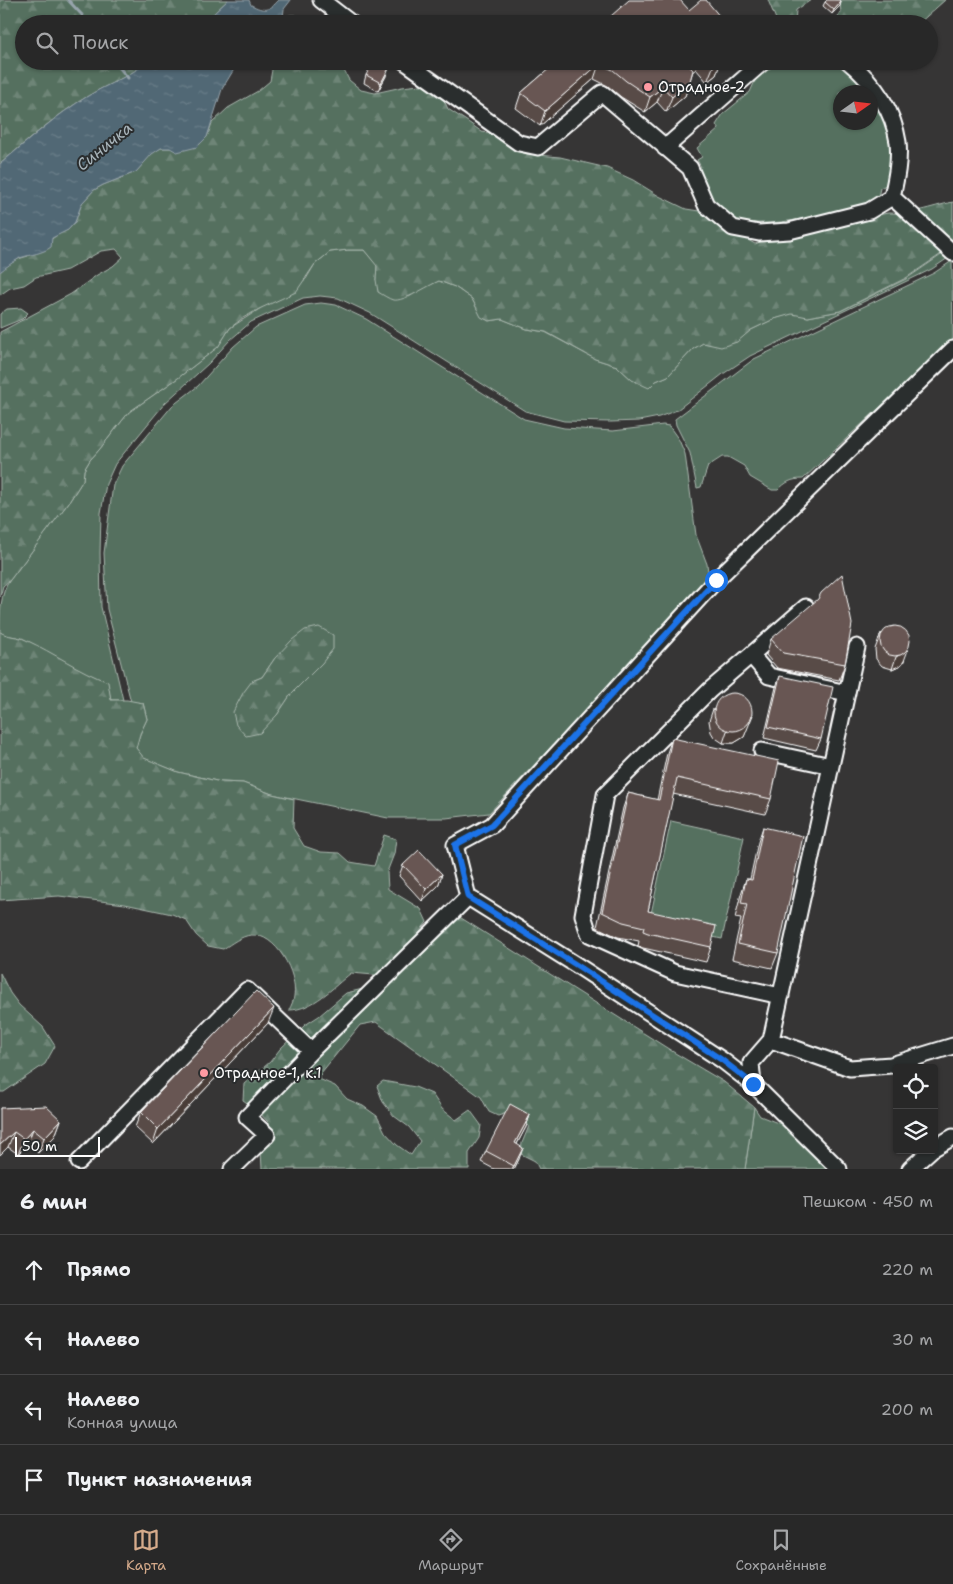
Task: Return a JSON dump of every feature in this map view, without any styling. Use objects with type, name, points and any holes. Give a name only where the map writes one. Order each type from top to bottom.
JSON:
[{"type":"street","points":[[321,0],[340,15]]},
{"type":"street","points":[[417,70],[519,143],[538,147],[602,92],[690,168],[706,204],[733,228],[759,233],[789,231],[869,211],[892,196],[898,169],[898,143],[892,120],[881,96],[859,70]]},
{"type":"street","points":[[665,148],[754,70]]},
{"type":"street","points":[[892,196],[953,253]]},
{"type":"street","points":[[839,1169],[753,1084],[698,1044],[468,897],[455,845],[492,825],[716,580],[953,349]]},
{"type":"street","points":[[781,996],[675,973],[589,934],[583,915],[605,795],[710,690],[806,606]]},
{"type":"street","points":[[753,1084],[751,1063],[771,1040],[857,647]]},
{"type":"street","points":[[751,654],[769,676],[847,693]]},
{"type":"street","points":[[762,752],[830,766]]},
{"type":"street","points":[[232,1169],[267,1135],[248,1117],[311,1051],[468,897]]},
{"type":"street","points":[[80,1162],[247,990],[311,1051]]},
{"type":"street","points":[[771,1040],[850,1068],[891,1065],[953,1046]]},
{"type":"street","points":[[938,1146],[953,1137]]},
{"type":"street","points":[[910,1169],[927,1154]]},
{"type":"green space","points":[[0,0],[228,0],[212,15],[15,15],[15,70],[135,70],[76,103],[42,128],[0,164]]},
{"type":"green space","points":[[768,0],[811,0],[796,10],[796,15],[774,15]]},
{"type":"green space","points":[[835,0],[945,0],[928,15],[839,15],[841,12],[840,4]]},
{"type":"green space","points":[[272,70],[344,70],[349,80],[361,90],[375,93],[428,84],[439,89],[448,109],[482,132],[494,134],[500,140],[527,154],[560,157],[607,168],[686,209],[712,213],[732,231],[755,244],[775,236],[888,213],[913,212],[953,202],[953,246],[906,278],[840,311],[808,317],[792,314],[774,319],[751,330],[737,342],[721,347],[703,343],[693,349],[668,376],[656,381],[649,388],[632,380],[617,366],[595,359],[546,332],[527,329],[502,319],[489,321],[481,317],[472,299],[455,287],[439,281],[403,299],[393,300],[378,292],[376,280],[377,266],[364,250],[330,252],[315,264],[296,292],[243,318],[230,328],[218,347],[129,412],[90,460],[84,470],[83,480],[69,502],[10,580],[3,586],[0,597],[0,332],[71,294],[113,266],[123,257],[116,249],[101,251],[67,270],[36,277],[24,285],[10,288],[0,295],[0,272],[18,259],[28,256],[60,233],[68,230],[75,222],[82,203],[94,190],[136,172],[152,153],[161,148],[170,148],[207,137],[212,123],[228,108],[258,91],[270,81]]},
{"type":"green space","points":[[761,70],[848,70],[866,85],[833,85],[833,130],[878,130],[878,100],[893,143],[888,184],[880,188],[878,197],[872,203],[815,216],[770,223],[749,223],[731,219],[714,207],[696,170],[701,167],[697,160],[702,157],[697,148],[719,129],[716,125],[723,114],[750,92]]},
{"type":"green space","points":[[364,250],[377,265],[376,280],[409,297],[439,281],[455,287],[472,299],[482,317],[489,321],[502,319],[527,329],[545,332],[595,359],[617,366],[632,380],[656,381],[668,376],[693,349],[703,343],[721,346],[736,342],[751,330],[774,319],[793,313],[808,317],[840,311],[906,279],[944,253],[948,258],[932,269],[750,356],[723,374],[677,410],[659,417],[639,421],[564,421],[525,411],[370,313],[338,298],[320,296],[303,298],[251,322],[230,340],[209,363],[165,403],[115,464],[106,484],[101,513],[101,607],[123,700],[111,700],[107,682],[88,674],[22,638],[4,635],[0,632],[1,604],[7,585],[69,502],[83,480],[84,470],[90,460],[129,412],[218,347],[230,328],[306,279],[315,264],[330,252]]},
{"type":"green space","points":[[952,261],[953,339],[803,479],[792,480],[778,490],[772,490],[750,477],[744,466],[728,457],[722,457],[708,466],[701,487],[697,488],[690,453],[676,425],[675,419],[754,359],[934,273]]},
{"type":"green space","points":[[321,303],[336,305],[366,319],[524,419],[564,428],[613,431],[663,425],[669,426],[679,440],[685,454],[696,535],[707,564],[709,578],[489,813],[446,818],[388,818],[272,794],[243,783],[221,782],[178,772],[143,758],[136,748],[147,719],[143,703],[131,702],[107,609],[104,553],[113,485],[122,466],[172,406],[198,386],[233,347],[256,327],[305,305]],"holes":[[[275,658],[322,663],[291,694],[277,715],[252,681],[262,677]]]},
{"type":"green space","points":[[21,308],[28,313],[22,319],[0,328],[0,314],[7,309]]},
{"type":"green space","points":[[319,627],[333,635],[333,649],[322,663],[291,694],[277,715],[260,733],[246,736],[236,725],[233,712],[243,693],[252,681],[262,677],[275,658],[292,640],[305,630]]},
{"type":"green space","points":[[0,632],[26,640],[87,673],[108,682],[111,700],[143,703],[147,719],[136,748],[144,758],[178,772],[221,782],[243,783],[272,794],[294,799],[293,828],[304,846],[321,852],[340,853],[350,862],[374,866],[384,835],[396,839],[394,854],[387,872],[388,889],[421,909],[427,922],[389,971],[374,975],[351,973],[314,1002],[298,1009],[289,1010],[294,999],[294,987],[289,967],[277,948],[260,936],[251,935],[244,937],[223,949],[208,946],[196,935],[186,920],[172,914],[125,904],[59,896],[0,900]]},
{"type":"green space","points":[[671,821],[744,837],[722,939],[649,923]]},
{"type":"green space","points":[[458,916],[724,1082],[754,1107],[745,1169],[539,1169],[535,1161],[521,1154],[522,1143],[529,1126],[507,1113],[498,1116],[489,1112],[481,1097],[376,1022],[360,1025],[321,1073],[319,1079],[335,1086],[347,1099],[363,1106],[377,1116],[385,1132],[397,1145],[411,1155],[420,1141],[409,1127],[394,1116],[383,1102],[377,1086],[383,1081],[415,1087],[432,1094],[442,1109],[456,1120],[470,1110],[481,1125],[479,1138],[469,1153],[469,1169],[262,1169],[261,1150],[275,1139],[269,1123],[257,1110],[243,1100],[244,1084],[270,1062],[280,1049],[305,1025],[319,1016],[346,993],[384,987],[394,981]]},
{"type":"green space","points":[[0,973],[10,993],[19,1005],[43,1027],[55,1046],[45,1064],[4,1092],[0,1092]]},
{"type":"green space","points":[[754,1107],[760,1116],[783,1125],[828,1169],[745,1169]]},
{"type":"water","points":[[228,0],[249,0],[251,5],[266,9],[272,7],[279,0],[291,0],[284,9],[283,15],[212,15]]},
{"type":"water","name":"Синичка","points":[[234,70],[222,89],[207,137],[197,147],[177,152],[170,148],[161,148],[152,154],[136,172],[94,190],[82,203],[75,222],[68,230],[52,238],[51,247],[40,253],[20,258],[0,272],[0,164],[76,103],[134,71]]},
{"type":"building","points":[[629,0],[680,0],[689,10],[701,0],[706,0],[718,15],[612,15]]},
{"type":"building","points":[[827,0],[839,0],[841,2],[834,10],[825,2]]},
{"type":"building","points":[[369,70],[388,70],[381,83],[366,75]]},
{"type":"building","points":[[548,70],[592,70],[545,111],[521,93]]},
{"type":"building","points":[[613,70],[693,70],[690,81],[672,97],[663,87],[650,97]]},
{"type":"building","points":[[842,574],[852,624],[845,664],[783,653],[771,639],[818,599],[821,593]]},
{"type":"building","points":[[895,626],[906,630],[910,641],[906,652],[895,656],[884,652],[880,641],[884,630]]},
{"type":"building","points":[[780,676],[833,687],[821,739],[768,727]]},
{"type":"building","points":[[733,693],[747,698],[752,712],[747,726],[733,731],[719,726],[714,712],[719,698]]},
{"type":"building","points":[[672,738],[779,761],[771,799],[677,778],[648,911],[716,926],[711,947],[648,933],[643,931],[644,927],[623,922],[602,912],[628,793],[659,800]]},
{"type":"building","points":[[763,827],[803,836],[778,953],[738,944],[747,904],[741,903],[746,879],[752,880]]},
{"type":"building","points":[[419,850],[442,874],[426,889],[403,865]]},
{"type":"building","name":"Отрадное-1, к.1","points":[[256,991],[274,1008],[158,1129],[141,1112]]},
{"type":"building","points":[[510,1104],[530,1115],[515,1143],[523,1148],[514,1166],[486,1151]]},
{"type":"building","points":[[46,1106],[61,1120],[44,1138],[33,1129],[24,1139],[14,1132],[0,1145],[0,1108]]},
{"type":"waterway","points":[[68,0],[82,15]]},
{"type":"waterway","points":[[121,70],[128,78]]},
{"type":"place","name":"Отрадное-2","points":[[648,87]]},
{"type":"place","name":"Отрадное-1, к.1","points":[[204,1073]]},
{"type":"route","points":[[716,580],[492,825],[455,845],[468,897],[722,1060],[753,1084]]}]
